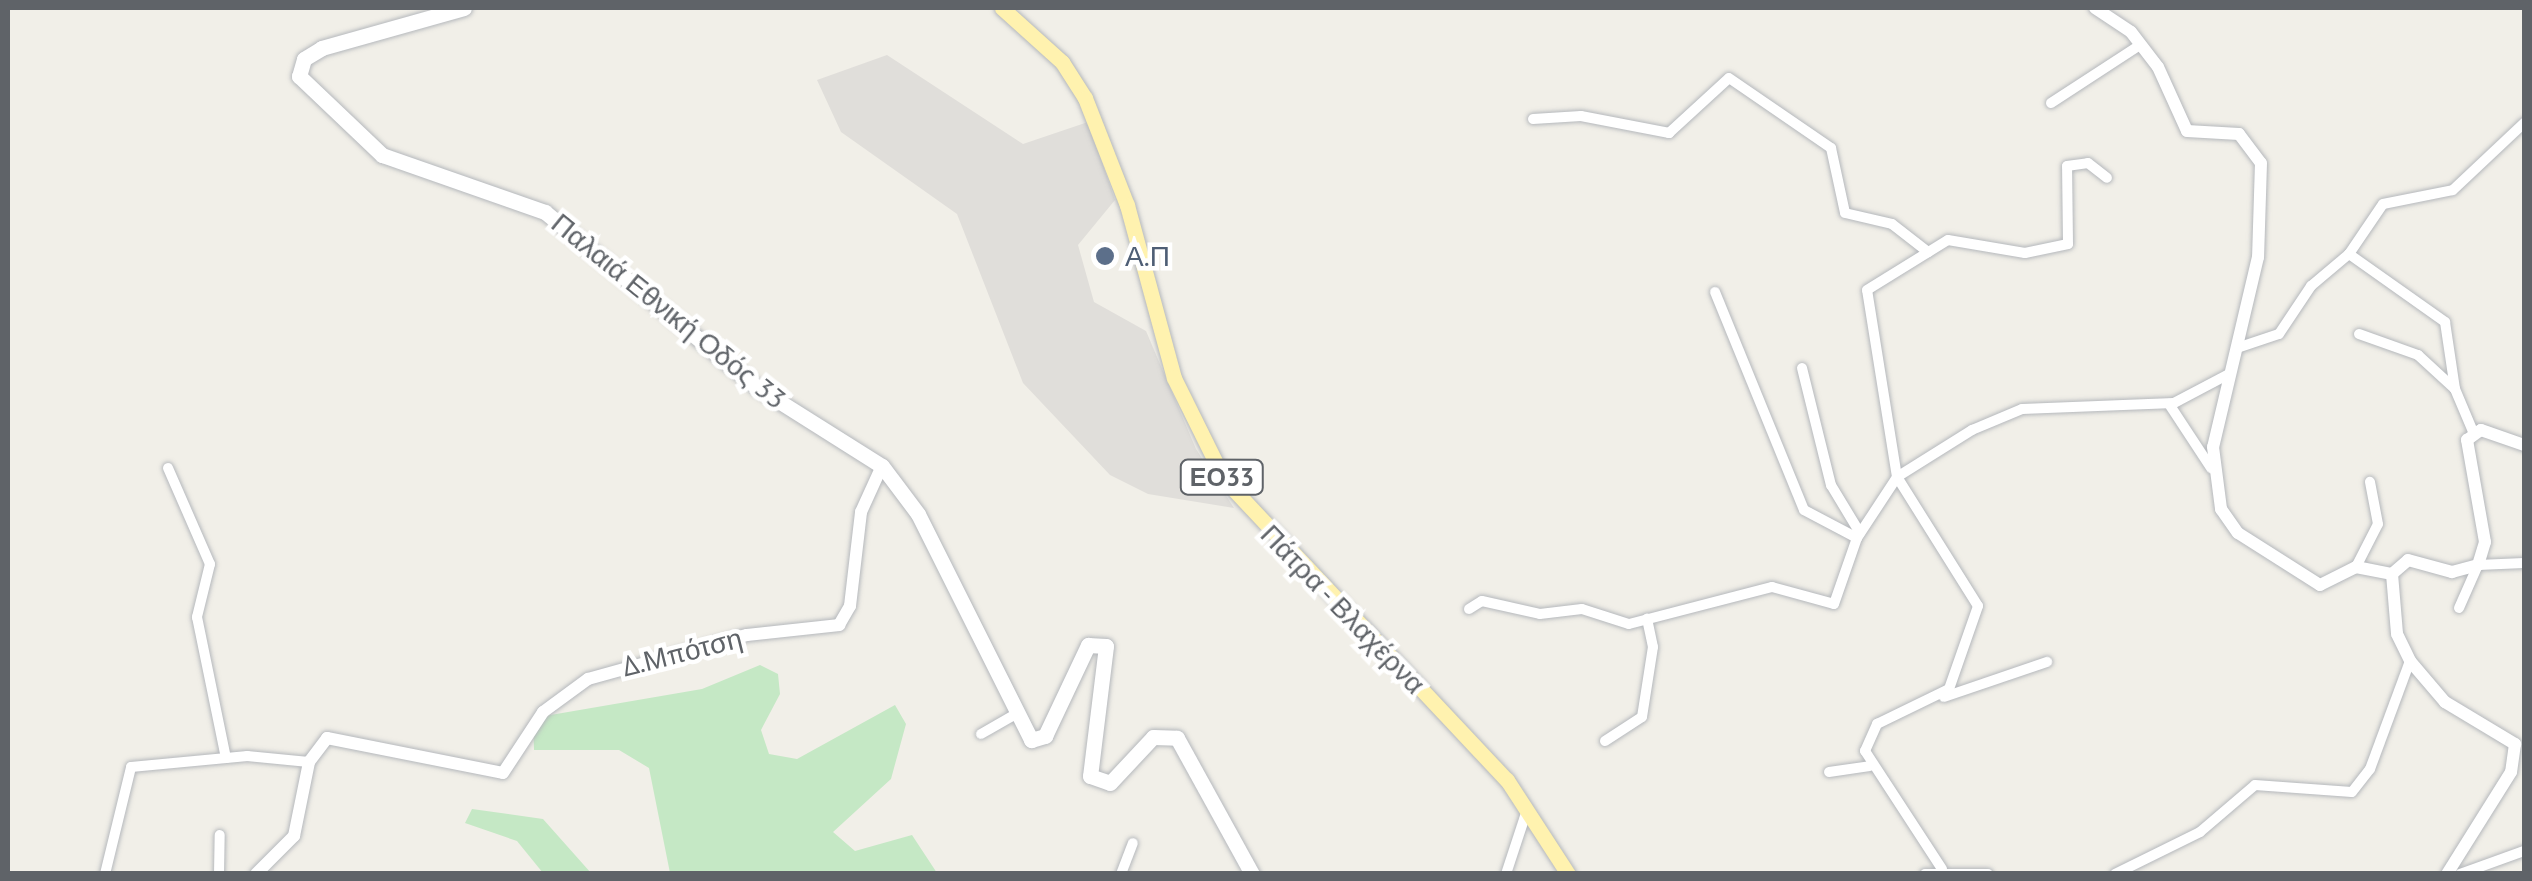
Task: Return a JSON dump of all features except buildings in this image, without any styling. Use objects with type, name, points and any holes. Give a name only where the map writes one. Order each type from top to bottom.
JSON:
[{"type":"main road","name":"Παλαιά Εθνική Οδός 33","points":[[464,8],[312,52],[300,67],[304,86],[382,155],[545,212],[758,388],[882,466],[918,514],[1016,714]]},
{"type":"main road","name":"Πάτρα - Βλαχέρνα","points":[[1002,8],[1062,62],[1085,98],[1127,205],[1174,378],[1224,479],[1527,809],[1568,874]]},
{"type":"main road","points":[[1016,714],[1031,740],[1045,736],[1079,657],[1100,642],[1111,657],[1090,776],[1110,783],[1153,737],[1177,738],[1252,874]]},
{"type":"street","points":[[2095,8],[2140,45],[2188,131],[2239,134],[2258,150],[2264,215],[2211,468]]},
{"type":"street","points":[[2052,102],[2140,45]]},
{"type":"street","points":[[1533,119],[1581,116],[1670,132],[1729,78],[1831,148],[1845,213],[1892,224],[1928,252]]},
{"type":"street","points":[[2237,348],[2279,334],[2311,286],[2349,254],[2382,204],[2453,190],[2524,122]]},
{"type":"street","points":[[1934,700],[1960,674],[1978,606],[1897,476],[1866,297],[1878,276],[1956,239],[2025,253],[2068,244],[2067,166],[2088,163],[2106,178]]},
{"type":"street","points":[[2349,254],[2446,322],[2455,388],[2474,434],[2466,450],[2485,542],[2459,608]]},
{"type":"street","points":[[1715,292],[1804,510],[1858,535]]},
{"type":"street","points":[[2359,334],[2418,355],[2455,388]]},
{"type":"street","points":[[1802,368],[1832,485],[1858,535]]},
{"type":"street","points":[[1468,609],[1482,601],[1540,614],[1594,610],[1612,623],[1647,620],[1772,587],[1834,604],[1858,535],[1897,476],[2022,410],[2170,404],[2232,373]]},
{"type":"street","points":[[2170,404],[2211,468],[2238,534],[2320,585],[2356,567],[2378,524],[2370,482]]},
{"type":"street","points":[[2474,434],[2524,445]]},
{"type":"street","name":"Δ.Μπότση","points":[[309,762],[334,736],[503,773],[543,712],[588,679],[760,632],[839,624],[850,606],[861,512],[882,466]]},
{"type":"street","points":[[168,468],[210,564],[196,617],[226,758]]},
{"type":"street","points":[[2392,574],[2408,560],[2452,572],[2478,565],[2524,564]]},
{"type":"street","points":[[2356,567],[2392,574]]},
{"type":"street","points":[[2392,574],[2397,634],[2410,661],[2445,702],[2515,744],[2511,772],[2448,874]]},
{"type":"street","points":[[1605,741],[1642,717],[1653,647],[1647,620]]},
{"type":"street","points":[[2115,874],[2200,832],[2255,785],[2352,792],[2370,769],[2410,661]]},
{"type":"street","points":[[1942,869],[1870,766],[1865,750],[1877,724],[1934,700],[2047,662]]},
{"type":"street","points":[[980,734],[1016,714]]},
{"type":"street","points":[[105,874],[127,769],[226,758],[309,762],[294,836],[256,874]]},
{"type":"street","points":[[1829,772],[1870,766]]},
{"type":"street","points":[[1506,874],[1527,809]]},
{"type":"street","points":[[220,835],[220,874]]},
{"type":"street","points":[[1122,874],[1132,843]]},
{"type":"street","points":[[2460,874],[2524,852]]},
{"type":"street","points":[[1925,874],[1942,869],[1988,874]]},
{"type":"shaded area","points":[[887,55],[1023,144],[1088,122],[1115,200],[1078,245],[1094,302],[1146,331],[1196,449],[1234,508],[1148,494],[1110,475],[1023,383],[957,214],[841,132],[817,80]]},
{"type":"green space","points":[[760,665],[778,674],[780,694],[761,730],[769,754],[797,759],[895,705],[906,724],[891,779],[833,832],[855,851],[912,835],[937,873],[670,873],[649,768],[619,750],[534,750],[533,718],[702,689]]},
{"type":"green space","points":[[472,809],[543,819],[591,873],[543,873],[517,841],[465,823]]},
{"type":"place","name":"Α.Π","points":[[1105,256]]}]
